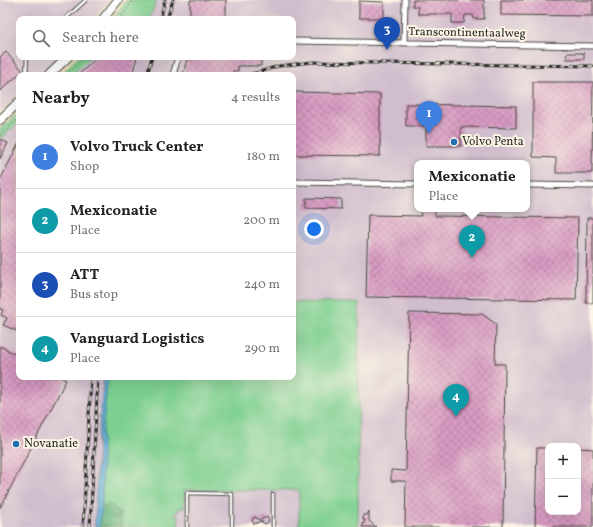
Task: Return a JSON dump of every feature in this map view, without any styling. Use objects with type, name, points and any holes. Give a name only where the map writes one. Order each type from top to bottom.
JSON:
[{"type":"main road","points":[[105,16],[118,0]]},
{"type":"main road","points":[[52,72],[65,60]]},
{"type":"main road","points":[[0,120],[16,105]]},
{"type":"street","points":[[404,42],[405,0]]},
{"type":"street","name":"Transcontinentaalweg","points":[[296,41],[593,46]]},
{"type":"street","points":[[174,72],[177,60]]},
{"type":"street","points":[[296,182],[414,184]]},
{"type":"street","points":[[530,185],[593,186]]},
{"type":"lane","points":[[68,16],[86,0]]},
{"type":"lane","points":[[26,72],[28,60]]},
{"type":"lane","points":[[186,527],[187,493],[232,494],[232,527]]},
{"type":"lane","points":[[273,494],[273,527]]},
{"type":"path","points":[[122,16],[133,0]]},
{"type":"path","points":[[69,72],[82,60]]},
{"type":"path","points":[[0,135],[16,121]]},
{"type":"shaded area","points":[[0,0],[109,0],[97,16],[16,16],[16,60],[57,60],[44,72],[16,72],[16,98],[0,112]]},
{"type":"shaded area","points":[[157,0],[593,0],[593,527],[358,527],[359,303],[296,302],[296,72],[74,72],[88,60],[296,60],[296,16],[150,16]]},
{"type":"shaded area","points":[[16,125],[16,380],[104,380],[98,440],[95,527],[0,527],[0,139]]},
{"type":"shaded area","points":[[137,490],[299,490],[299,527],[136,527]]},
{"type":"green space","points":[[127,0],[157,0],[150,16],[115,16]]},
{"type":"green space","points":[[75,60],[88,60],[74,72],[63,72]]},
{"type":"green space","points":[[16,115],[16,125],[0,139],[0,129]]},
{"type":"green space","points":[[296,302],[359,303],[358,527],[299,527],[299,490],[185,490],[184,508],[179,508],[178,512],[175,512],[175,516],[179,516],[178,527],[121,527],[120,513],[96,514],[98,440],[104,380],[296,380]]},
{"type":"green space","points":[[108,504],[115,508],[119,513],[121,527],[95,527],[96,514]]},
{"type":"water","points":[[104,380],[108,380],[102,434],[102,506],[99,527],[95,527],[98,440]]},
{"type":"building","points":[[190,0],[226,0],[226,16],[190,15]]},
{"type":"building","points":[[413,0],[484,0],[484,19],[474,19],[473,15],[465,15],[464,23],[452,23],[452,14],[418,14],[418,7],[413,6]]},
{"type":"building","points":[[501,0],[593,0],[593,16],[501,15]]},
{"type":"building","points":[[359,1],[384,2],[384,18],[359,18]]},
{"type":"building","points":[[6,52],[23,71],[16,72],[16,77],[0,91],[0,57]]},
{"type":"building","points":[[567,53],[584,53],[584,59],[566,59]]},
{"type":"building","points":[[95,60],[136,60],[133,72],[81,72]]},
{"type":"building","points":[[187,60],[261,60],[261,66],[238,66],[238,71],[233,72],[184,72]]},
{"type":"building","points":[[533,82],[593,82],[592,173],[556,173],[556,158],[533,157]]},
{"type":"building","points":[[296,92],[380,94],[380,156],[296,155]]},
{"type":"building","points":[[406,104],[516,106],[516,128],[461,127],[461,146],[426,146],[426,126],[406,126]]},
{"type":"building","points":[[0,139],[8,143],[0,159]]},
{"type":"building","points":[[16,149],[16,331],[3,325],[7,318],[1,315],[3,310],[0,309],[0,180]]},
{"type":"building","points":[[306,198],[341,199],[341,209],[306,208]]},
{"type":"building","points":[[421,212],[435,212],[435,216],[578,218],[576,300],[366,297],[368,215],[421,216]]},
{"type":"building","points":[[587,218],[593,218],[593,303],[586,303]]},
{"type":"building","points":[[409,313],[482,314],[496,324],[495,364],[505,364],[503,527],[405,527],[406,481],[391,481],[391,470],[406,471]]},
{"type":"building","name":"Novanatie","points":[[0,346],[16,354],[16,380],[66,380],[0,508]]},
{"type":"building","points":[[537,448],[545,448],[545,515],[581,515],[581,448],[593,449],[593,527],[535,527]]},
{"type":"building","points":[[369,511],[369,521],[376,527],[362,527],[365,520],[363,520],[363,515],[367,515]]},
{"type":"building","points":[[255,517],[260,520],[267,517],[269,521],[265,524],[261,521],[254,524],[252,520]]},
{"type":"railway","points":[[161,16],[165,0]]},
{"type":"railway","points":[[168,16],[173,0]]},
{"type":"railway","points":[[148,72],[151,60]]},
{"type":"railway","points":[[258,72],[279,66],[312,62],[593,66]]},
{"type":"railway","points":[[83,527],[91,380]]},
{"type":"railway","points":[[90,527],[98,380]]},
{"type":"place","name":"ATT","points":[[387,50]]},
{"type":"place","name":"Volvo Truck Center","points":[[429,134]]},
{"type":"place","name":"Volvo Penta","points":[[454,142]]},
{"type":"place","name":"Mexiconatie","points":[[472,258]]},
{"type":"place","name":"Vanguard Logistics","points":[[456,417]]},
{"type":"place","name":"Novanatie","points":[[16,444]]}]
